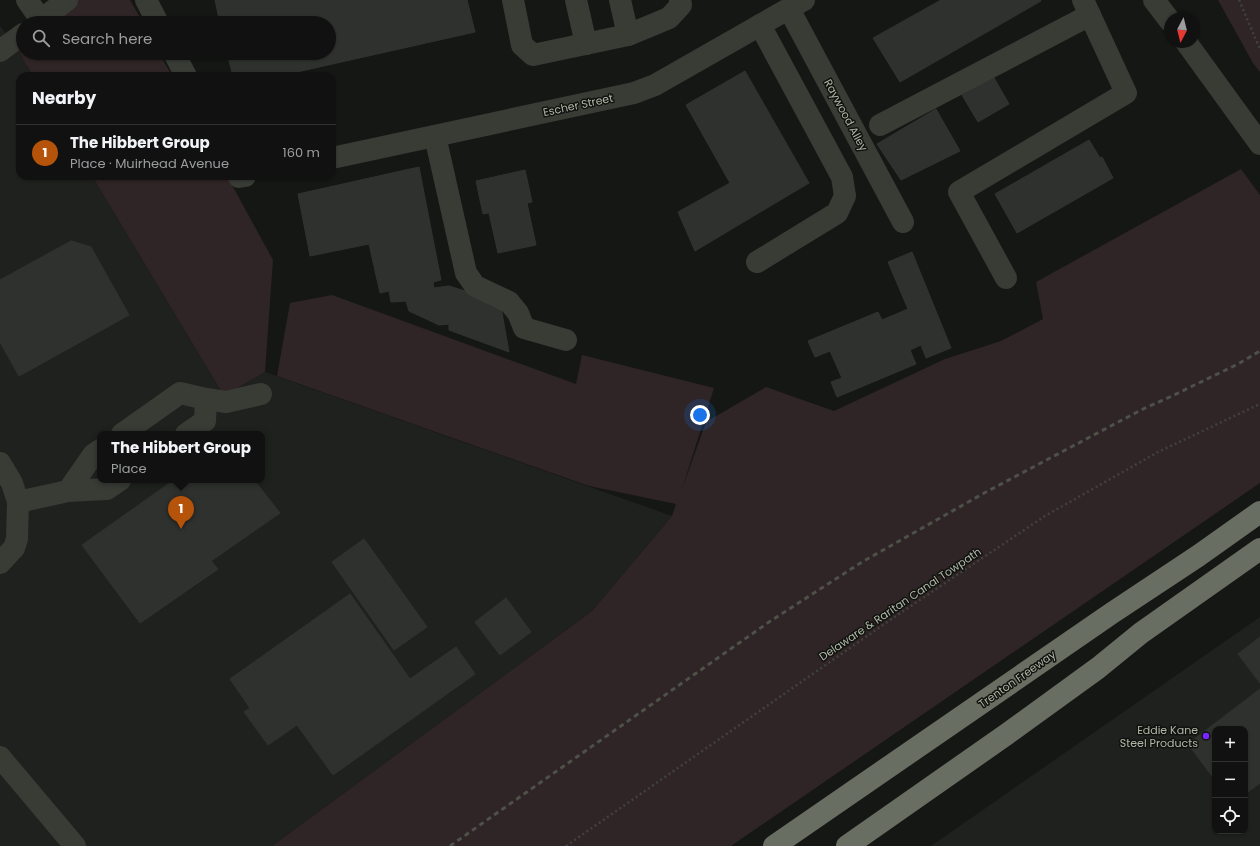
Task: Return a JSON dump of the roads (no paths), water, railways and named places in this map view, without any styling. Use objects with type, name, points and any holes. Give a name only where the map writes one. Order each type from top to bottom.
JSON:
[{"type":"highway","name":"Trenton Freeway","points":[[774,846],[1260,512]]},
{"type":"highway","points":[[847,846],[1007,734],[1098,668],[1141,633],[1260,549]]},
{"type":"street","points":[[27,0],[36,16]]},
{"type":"street","points":[[45,16],[66,0]]},
{"type":"street","points":[[146,0],[154,16]]},
{"type":"street","points":[[513,0],[522,45],[533,55],[628,34],[669,18],[681,5],[680,0]]},
{"type":"street","points":[[576,0],[586,44]]},
{"type":"street","points":[[620,0],[628,34]]},
{"type":"street","points":[[1154,0],[1164,13]]},
{"type":"street","points":[[1164,0],[1169,12]]},
{"type":"street","name":"Escher Street","points":[[336,157],[634,94],[656,85],[796,4]]},
{"type":"street","name":"Raywood Alley","points":[[796,4],[903,222]]},
{"type":"street","points":[[880,126],[1086,8],[1126,93],[959,192],[1006,278]]},
{"type":"street","points":[[757,262],[836,213],[845,196],[842,177],[760,25]]},
{"type":"street","points":[[0,51],[16,39]]},
{"type":"street","points":[[1190,48],[1260,144]]},
{"type":"street","points":[[178,60],[184,72]]},
{"type":"street","points":[[435,136],[466,273],[475,286],[509,302],[518,312],[524,328],[566,340]]},
{"type":"street","points":[[126,431],[180,393],[226,402],[261,394]]},
{"type":"street","points":[[190,431],[205,421],[206,399]]},
{"type":"street","points":[[68,491],[93,455],[97,452]]},
{"type":"street","points":[[0,463],[12,483],[18,502],[17,540],[14,548],[0,563]]},
{"type":"street","points":[[18,502],[68,491],[107,489],[116,483]]},
{"type":"street","points":[[0,757],[75,846]]},
{"type":"railway","points":[[450,846],[769,622],[862,562],[986,492],[1141,410],[1238,364],[1260,351]]},
{"type":"place","name":"The Hibbert Group","points":[[181,529]]},
{"type":"place","name":"Eddie Kane Steel Products","points":[[1206,736]]}]
